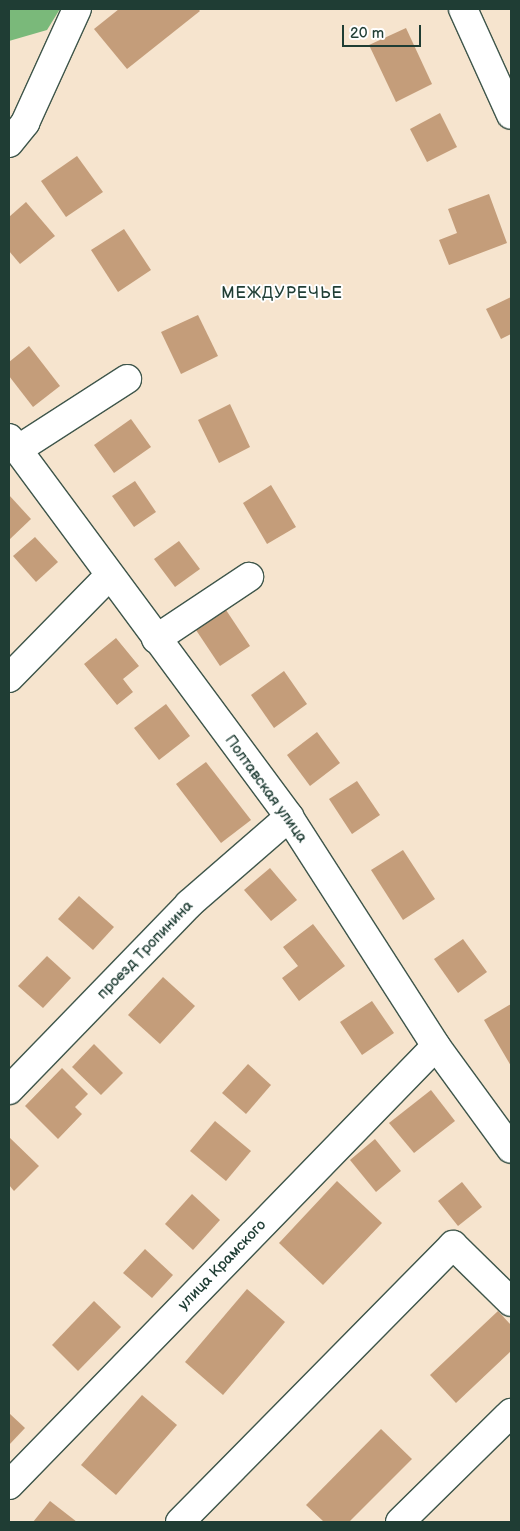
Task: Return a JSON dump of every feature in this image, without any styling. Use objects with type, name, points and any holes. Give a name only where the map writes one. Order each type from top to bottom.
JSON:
[{"type":"street","points":[[9,143],[25,123],[77,9]]},
{"type":"street","points":[[463,9],[511,115]]},
{"type":"street","points":[[13,444],[127,379]]},
{"type":"street","name":"Полтавская улица","points":[[13,444],[289,817],[436,1046],[511,1149]]},
{"type":"street","points":[[9,678],[110,576]]},
{"type":"street","points":[[156,639],[249,577]]},
{"type":"street","name":"проезд Тропинина","points":[[9,1090],[189,904],[289,817]]},
{"type":"street","name":"улица Крамского","points":[[9,1485],[436,1046]]},
{"type":"street","points":[[180,1522],[453,1245],[511,1302]]},
{"type":"street","points":[[400,1522],[511,1413]]},
{"type":"green space","points":[[9,9],[60,9],[47,30],[9,41]]},
{"type":"building","points":[[119,9],[198,9],[200,11],[127,69],[94,29]]},
{"type":"building","points":[[406,28],[432,84],[396,102],[369,45]]},
{"type":"building","points":[[440,113],[457,147],[427,162],[410,129]]},
{"type":"building","points":[[77,156],[103,192],[66,217],[41,181]]},
{"type":"building","points":[[489,194],[507,243],[449,265],[439,240],[457,233],[448,209]]},
{"type":"building","points":[[26,202],[55,236],[20,264],[9,251],[9,217]]},
{"type":"building","points":[[124,229],[151,270],[118,292],[91,250]]},
{"type":"building","points":[[511,297],[511,334],[501,339],[486,309]]},
{"type":"building","points":[[198,315],[218,356],[181,374],[161,332]]},
{"type":"building","points":[[29,346],[60,386],[33,407],[9,376],[9,362]]},
{"type":"building","points":[[230,404],[250,447],[219,463],[198,420]]},
{"type":"building","points":[[131,419],[151,447],[114,473],[94,445]]},
{"type":"building","points":[[135,481],[156,512],[134,527],[112,496]]},
{"type":"building","points":[[271,485],[296,527],[267,544],[243,503]]},
{"type":"building","points":[[9,495],[31,519],[9,540]]},
{"type":"building","points":[[35,537],[58,562],[36,582],[13,556]]},
{"type":"building","points":[[179,541],[200,569],[175,587],[154,559]]},
{"type":"building","points":[[224,607],[250,646],[220,666],[194,627]]},
{"type":"building","points":[[116,638],[139,666],[123,679],[133,692],[117,705],[84,664]]},
{"type":"building","points":[[284,671],[307,704],[274,728],[251,695]]},
{"type":"building","points":[[166,704],[190,736],[159,760],[134,728]]},
{"type":"building","points":[[317,732],[340,763],[310,786],[287,755]]},
{"type":"building","points":[[206,762],[251,820],[221,843],[176,784]]},
{"type":"building","points":[[357,781],[380,815],[352,834],[329,799]]},
{"type":"building","points":[[403,850],[435,899],[403,920],[371,870]]},
{"type":"building","points":[[270,868],[297,900],[271,921],[244,890]]},
{"type":"building","points":[[79,896],[114,927],[93,950],[58,919]]},
{"type":"building","points":[[313,924],[345,966],[299,1001],[282,978],[298,966],[283,947]]},
{"type":"building","points":[[463,939],[487,972],[458,993],[434,959]]},
{"type":"building","points":[[47,956],[71,978],[43,1008],[18,986]]},
{"type":"building","points":[[163,977],[195,1006],[160,1044],[128,1015]]},
{"type":"building","points":[[372,1001],[394,1033],[362,1055],[340,1022]]},
{"type":"building","points":[[511,1004],[511,1066],[484,1020]]},
{"type":"building","points":[[94,1044],[123,1073],[101,1095],[72,1067]]},
{"type":"building","points":[[248,1064],[271,1085],[246,1114],[222,1093]]},
{"type":"building","points":[[62,1068],[88,1094],[75,1107],[82,1114],[58,1139],[25,1106]]},
{"type":"building","points":[[431,1090],[455,1121],[414,1153],[389,1123]]},
{"type":"building","points":[[215,1121],[251,1151],[226,1181],[190,1151]]},
{"type":"building","points":[[9,1137],[39,1166],[14,1191],[9,1185]]},
{"type":"building","points":[[375,1139],[401,1171],[376,1192],[350,1160]]},
{"type":"building","points":[[337,1181],[382,1223],[323,1285],[279,1243]]},
{"type":"building","points":[[462,1182],[482,1207],[458,1226],[438,1201]]},
{"type":"building","points":[[192,1194],[220,1220],[193,1250],[165,1224]]},
{"type":"building","points":[[145,1249],[173,1275],[152,1298],[123,1273]]},
{"type":"building","points":[[247,1289],[285,1322],[223,1395],[185,1362]]},
{"type":"building","points":[[94,1301],[121,1327],[78,1371],[52,1345]]},
{"type":"building","points":[[498,1311],[511,1325],[511,1351],[456,1403],[430,1375]]},
{"type":"building","points":[[142,1395],[177,1425],[116,1495],[81,1465]]},
{"type":"building","points":[[9,1413],[25,1428],[9,1445]]},
{"type":"building","points":[[381,1429],[412,1459],[349,1522],[324,1522],[306,1505]]},
{"type":"building","points":[[50,1501],[77,1522],[33,1522]]},
{"type":"district","name":"МЕЖДУРЕЧЬЕ","points":[[282,294]]}]
